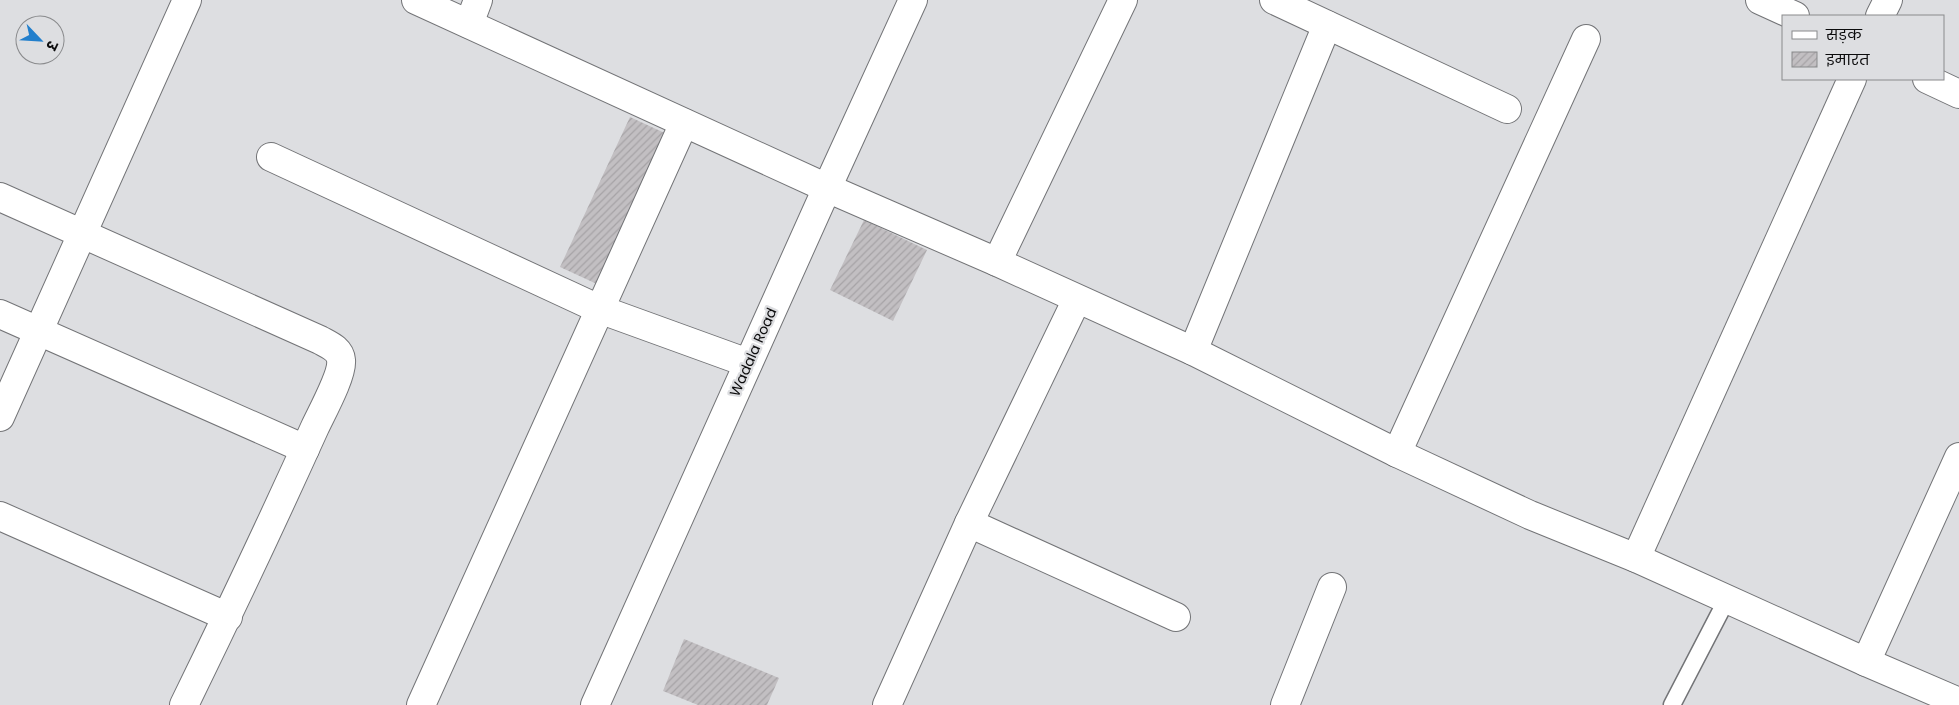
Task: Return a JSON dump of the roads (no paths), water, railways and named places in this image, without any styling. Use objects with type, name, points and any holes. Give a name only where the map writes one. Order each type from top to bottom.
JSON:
[{"type":"street","points":[[0,417],[187,0]]},
{"type":"street","points":[[416,0],[474,12],[684,123],[1193,351],[1397,453],[1530,515],[1636,558],[1959,702]]},
{"type":"street","name":"Wadala Road","points":[[594,705],[913,0]]},
{"type":"street","points":[[997,262],[1123,0]]},
{"type":"street","points":[[1274,0],[1507,109]]},
{"type":"street","points":[[1760,0],[1793,15]]},
{"type":"street","points":[[1880,15],[1888,0]]},
{"type":"street","points":[[1193,351],[1327,25]]},
{"type":"street","points":[[1397,453],[1586,39]]},
{"type":"street","points":[[1636,558],[1852,80]]},
{"type":"street","points":[[1929,80],[1959,94]]},
{"type":"street","points":[[421,705],[684,123]]},
{"type":"street","points":[[271,157],[599,309],[748,363]]},
{"type":"street","points":[[0,197],[320,340],[336,349],[341,360],[338,374],[305,449],[228,617],[184,705]]},
{"type":"street","points":[[887,705],[969,523],[1076,299]]},
{"type":"street","points":[[0,314],[305,449]]},
{"type":"street","points":[[1866,662],[1951,497],[1959,457]]},
{"type":"street","points":[[0,516],[228,617]]},
{"type":"street","points":[[969,523],[1176,617]]},
{"type":"street","points":[[1285,705],[1332,587]]},
{"type":"lane","points":[[1672,705],[1727,599]]}]
